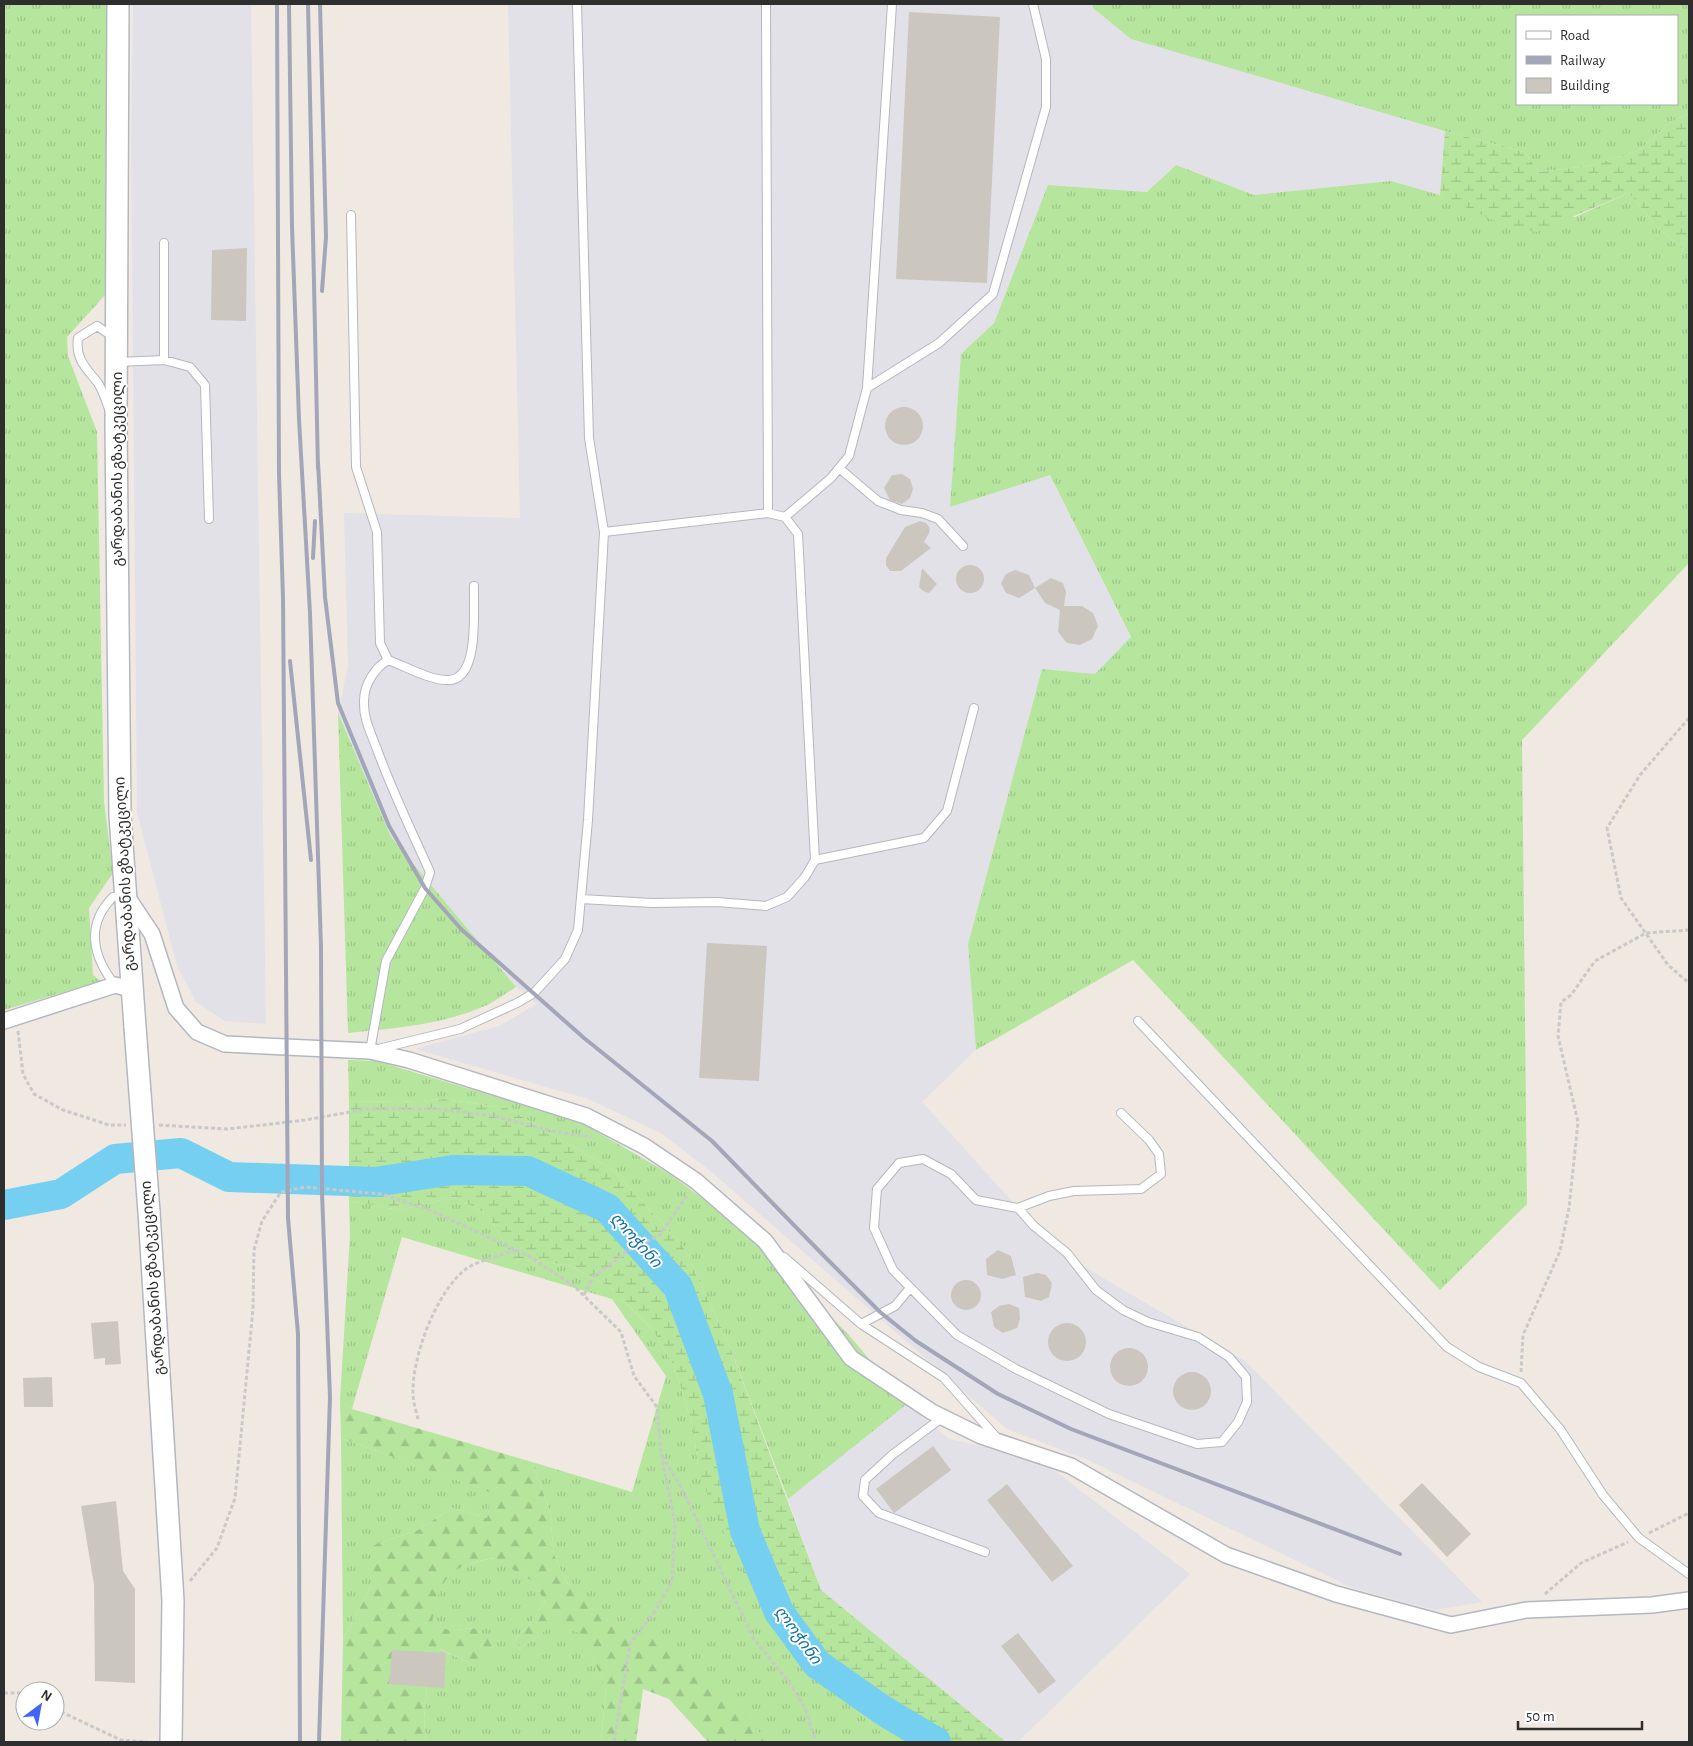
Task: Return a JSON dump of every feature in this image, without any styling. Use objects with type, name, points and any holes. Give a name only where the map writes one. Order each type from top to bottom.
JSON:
[{"type":"main road","name":"გარდაბანის გზატკეცილი","points":[[118,4],[116,425],[120,816],[126,895],[123,987],[135,1027],[149,1212],[173,1601],[171,1742]]},
{"type":"street","points":[[126,895],[152,934],[176,1008],[196,1032],[225,1044],[370,1051],[409,1060],[586,1116],[644,1146],[696,1181],[765,1241],[851,1358],[943,1417],[981,1436],[1071,1466],[1226,1555],[1336,1594],[1451,1624],[1526,1610],[1652,1605],[1689,1600]]},
{"type":"street","points":[[10,1019],[123,987]]},
{"type":"lane","points":[[388,660],[379,665],[366,686],[364,715],[391,788],[430,872],[425,888],[386,961],[370,1051],[460,1030],[517,1004],[534,993],[565,959],[578,930],[588,820],[604,532],[589,438],[577,4]]},
{"type":"lane","points":[[766,4],[768,513]]},
{"type":"lane","points":[[785,517],[831,478],[849,456],[867,388],[892,4]]},
{"type":"lane","points":[[867,388],[939,343],[993,294],[1046,107],[1046,59],[1033,4]]},
{"type":"lane","points":[[351,215],[356,468],[377,532],[380,643],[388,660],[437,679],[449,681],[459,678],[467,668],[472,655],[474,586]]},
{"type":"lane","points":[[164,244],[164,360]]},
{"type":"lane","points":[[116,340],[105,329],[97,326],[78,338],[76,348],[80,360],[99,385],[116,425]]},
{"type":"lane","points":[[116,362],[164,360],[190,367],[206,385],[209,519]]},
{"type":"lane","points":[[839,468],[878,501],[901,510],[922,513],[938,519],[963,546]]},
{"type":"lane","points":[[581,899],[652,903],[717,902],[766,906],[787,897],[805,877],[815,860],[798,534],[785,517],[768,513],[604,532]]},
{"type":"lane","points":[[815,860],[924,838],[947,811],[974,708]]},
{"type":"lane","points":[[123,987],[102,968],[95,945],[95,929],[100,913],[106,903],[112,897],[126,895]]},
{"type":"lane","points":[[1138,1021],[1446,1347],[1479,1367],[1521,1383],[1560,1429],[1603,1494],[1639,1538],[1689,1574]]},
{"type":"lane","points":[[1018,1208],[1034,1226],[1067,1253],[1096,1290],[1123,1310],[1148,1322],[1198,1337],[1229,1357],[1246,1377],[1248,1402],[1238,1422],[1222,1442],[1197,1444],[1109,1414],[1016,1369],[957,1335],[893,1270],[874,1228],[877,1189],[900,1163],[923,1159],[951,1174],[976,1200],[1018,1208],[1049,1196],[1074,1191],[1141,1189],[1161,1174],[1159,1154],[1150,1140],[1121,1112]]},
{"type":"lane","points":[[765,1241],[861,1324],[944,1378],[1002,1443]]},
{"type":"lane","points":[[861,1324],[895,1306],[910,1288]]},
{"type":"lane","points":[[943,1417],[892,1456],[865,1480],[863,1496],[879,1513],[985,1552]]},
{"type":"path","points":[[1689,718],[1640,775],[1607,828],[1621,898],[1668,964],[1689,983]]},
{"type":"path","points":[[1521,1383],[1523,1335],[1560,1251],[1569,1208],[1578,1122],[1558,1036],[1561,1002],[1571,995],[1595,961],[1646,933],[1689,930]]},
{"type":"path","points":[[10,1019],[23,1074],[34,1094],[63,1110],[109,1125],[127,1125]]},
{"type":"path","points":[[155,1125],[227,1128],[305,1120],[367,1109],[438,1109],[494,1116],[552,1131],[598,1139]]},
{"type":"path","points":[[584,1295],[593,1278],[629,1250],[660,1235],[696,1181]]},
{"type":"path","points":[[173,1601],[217,1548],[235,1498],[253,1310],[254,1250],[262,1221],[281,1192],[305,1187],[380,1194],[430,1210],[516,1250],[567,1281],[621,1332],[634,1376],[658,1407],[661,1453],[675,1523],[672,1582],[655,1611],[630,1644],[614,1742]]},
{"type":"path","points":[[418,1419],[413,1393],[418,1353],[450,1286],[467,1269],[516,1250]]},
{"type":"path","points":[[661,1453],[681,1487],[754,1639],[788,1681],[805,1708],[816,1742]]},
{"type":"path","points":[[1526,1610],[1581,1563],[1639,1538],[1689,1513]]},
{"type":"path","points":[[65,1714],[121,1740],[147,1742]]},
{"type":"shaded area","points":[[133,4],[251,4],[266,1024],[225,1021],[196,1002],[177,966],[137,812],[131,142]]},
{"type":"shaded area","points":[[508,4],[1092,4],[1093,8],[1131,39],[1445,131],[1440,195],[1390,181],[1254,195],[1176,165],[1147,192],[1048,185],[994,323],[961,354],[950,507],[1050,475],[1131,638],[1095,674],[1042,669],[968,944],[976,1050],[922,1102],[1057,1251],[1245,1361],[1482,1602],[1435,1610],[1355,1589],[1088,1460],[1007,1429],[709,1170],[661,1133],[588,1099],[415,1049],[499,1026],[537,1004],[516,987],[391,837],[338,713],[348,666],[344,513],[520,518]]},
{"type":"shaded area","points":[[907,1404],[949,1439],[985,1447],[1055,1471],[1190,1574],[1018,1742],[1006,1742],[821,1590],[788,1499]]},
{"type":"green space","points":[[4,4],[107,4],[106,294],[67,337],[68,356],[97,432],[104,801],[113,873],[89,908],[93,975],[101,981],[4,1010]]},
{"type":"green space","points":[[1092,4],[1689,4],[1689,113],[1672,121],[1638,151],[1589,166],[1538,172],[1525,152],[1445,131],[1131,39],[1093,8]]},
{"type":"green space","points":[[1689,113],[1689,254],[1659,229],[1629,193],[1536,232],[1503,225],[1440,195],[1445,131],[1525,152],[1538,172],[1589,166],[1638,151],[1672,121]]},
{"type":"green space","points":[[1176,165],[1254,195],[1391,181],[1440,195],[1575,217],[1629,193],[1659,229],[1689,254],[1689,563],[1522,740],[1527,1204],[1440,1290],[1133,960],[976,1050],[968,944],[1042,669],[1095,674],[1131,637],[1050,475],[950,507],[961,354],[994,323],[1048,185],[1147,192]]},
{"type":"green space","points":[[338,713],[391,837],[516,987],[487,1005],[470,1012],[436,1021],[348,1033]]},
{"type":"green space","points":[[348,1060],[377,1061],[582,1123],[668,1173],[735,1222],[848,1334],[907,1404],[788,1499],[729,1345],[683,1246],[613,1170],[507,1108],[444,1099],[400,1102],[349,1101]]},
{"type":"green space","points":[[444,1099],[507,1108],[613,1170],[683,1246],[729,1345],[821,1590],[1006,1742],[893,1742],[808,1670],[752,1590],[713,1511],[698,1466],[693,1426],[674,1366],[653,1330],[609,1286],[568,1265],[514,1259],[487,1214],[454,1197],[400,1210],[349,1201],[349,1101],[400,1102]]},
{"type":"green space","points":[[454,1197],[487,1214],[514,1259],[568,1265],[609,1286],[653,1330],[674,1366],[693,1426],[698,1466],[855,1709],[893,1742],[769,1742],[567,1583],[554,1555],[550,1512],[532,1462],[632,1492],[666,1376],[612,1299],[402,1237],[352,1409],[340,1400],[350,1235],[349,1201],[400,1210]]},
{"type":"green space","points":[[340,1400],[352,1409],[532,1462],[550,1512],[554,1555],[567,1583],[634,1634],[661,1633],[769,1742],[708,1742],[669,1699],[643,1689],[636,1742],[601,1742],[606,1689],[583,1634],[552,1625],[519,1649],[516,1638],[534,1619],[545,1601],[532,1581],[494,1558],[466,1565],[449,1576],[439,1595],[432,1624],[449,1630],[477,1628],[498,1647],[497,1657],[472,1664],[440,1649],[417,1653],[416,1672],[427,1689],[424,1719],[426,1742],[341,1742],[343,1640],[371,1586],[371,1546],[418,1530],[452,1508],[487,1518],[492,1493],[341,1438]]},
{"type":"green space","points":[[341,1438],[493,1493],[487,1518],[452,1508],[418,1530],[371,1546],[371,1586],[343,1640]]},
{"type":"green space","points":[[495,1558],[532,1581],[545,1601],[534,1619],[516,1638],[519,1649],[538,1637],[552,1624],[583,1633],[606,1689],[601,1742],[426,1742],[424,1719],[427,1689],[416,1672],[417,1653],[439,1649],[472,1664],[477,1628],[449,1630],[431,1624],[438,1595],[448,1576],[456,1570],[479,1561]]},
{"type":"building","points":[[909,12],[1000,17],[987,283],[896,279]]},
{"type":"building","points":[[247,248],[246,321],[211,320],[212,250]]},
{"type":"building","points":[[904,407],[911,408],[917,413],[922,419],[922,433],[917,439],[911,444],[904,445],[897,444],[891,439],[886,433],[885,426],[886,419],[891,413],[897,408]]},
{"type":"building","points":[[902,474],[910,479],[913,489],[910,498],[902,504],[890,500],[884,488],[892,475]]},
{"type":"building","points":[[920,521],[926,523],[930,528],[924,542],[931,548],[901,571],[890,571],[886,565],[886,558],[905,527]]},
{"type":"building","points":[[970,565],[980,569],[984,579],[980,589],[970,593],[960,589],[956,579],[960,569]]},
{"type":"building","points":[[922,568],[937,584],[929,593],[919,587]]},
{"type":"building","points":[[1015,570],[1029,575],[1035,588],[1019,598],[1006,593],[1001,583],[1006,574]]},
{"type":"building","points":[[1051,578],[1063,583],[1066,592],[1064,606],[1082,606],[1093,613],[1098,626],[1092,639],[1080,645],[1067,643],[1058,632],[1060,610],[1045,603],[1035,588]]},
{"type":"building","points":[[707,943],[767,946],[759,1081],[699,1078]]},
{"type":"building","points":[[998,1250],[1011,1256],[1016,1275],[1002,1279],[987,1275],[986,1259]]},
{"type":"building","points":[[1037,1273],[1046,1275],[1052,1283],[1049,1297],[1041,1301],[1025,1297],[1023,1277]]},
{"type":"building","points":[[966,1280],[976,1285],[981,1295],[976,1305],[966,1310],[956,1305],[951,1295],[956,1285]]},
{"type":"building","points":[[1009,1304],[1019,1308],[1020,1319],[1017,1328],[1003,1333],[994,1327],[991,1312],[999,1306]]},
{"type":"building","points":[[118,1321],[121,1364],[105,1365],[105,1358],[94,1359],[91,1323]]},
{"type":"building","points":[[1067,1323],[1080,1329],[1086,1342],[1080,1355],[1067,1361],[1054,1355],[1048,1342],[1054,1329]]},
{"type":"building","points":[[1129,1348],[1142,1354],[1148,1367],[1142,1380],[1129,1386],[1116,1380],[1110,1367],[1116,1354]]},
{"type":"building","points":[[1192,1372],[1205,1378],[1211,1391],[1205,1404],[1192,1410],[1179,1404],[1173,1391],[1179,1378]]},
{"type":"building","points":[[52,1377],[53,1407],[24,1407],[23,1378]]},
{"type":"building","points":[[933,1446],[951,1470],[894,1513],[876,1489]]},
{"type":"building","points":[[1422,1483],[1471,1534],[1447,1557],[1399,1505]]},
{"type":"building","points":[[1007,1484],[1073,1566],[1052,1582],[987,1500]]},
{"type":"building","points":[[116,1501],[123,1571],[135,1589],[135,1683],[95,1681],[94,1585],[81,1506]]},
{"type":"building","points":[[1018,1633],[1056,1681],[1039,1694],[1001,1646]]},
{"type":"building","points":[[392,1650],[446,1653],[444,1688],[389,1684]]},
{"type":"waterway","name":"ლოჭინი","points":[[4,1205],[61,1194],[115,1159],[181,1153],[229,1177],[375,1182],[453,1170],[528,1171],[607,1208],[678,1287],[718,1394],[745,1531],[779,1612],[817,1664],[884,1711],[936,1742]]},
{"type":"railway","points":[[277,4],[279,474],[283,598],[288,1218],[298,1334],[300,1742]]},
{"type":"railway","points":[[289,4],[292,227],[299,419],[310,613],[321,947],[322,1193],[330,1397],[319,1742]]},
{"type":"railway","points":[[308,4],[318,469]]},
{"type":"railway","points":[[320,4],[326,237],[322,291]]},
{"type":"railway","points":[[318,462],[325,597],[338,703],[389,826],[425,888],[461,929],[584,1038],[712,1141],[880,1312],[916,1341],[998,1394],[1071,1429],[1400,1554]]},
{"type":"railway","points":[[313,558],[315,521]]},
{"type":"railway","points":[[290,661],[311,860]]}]
